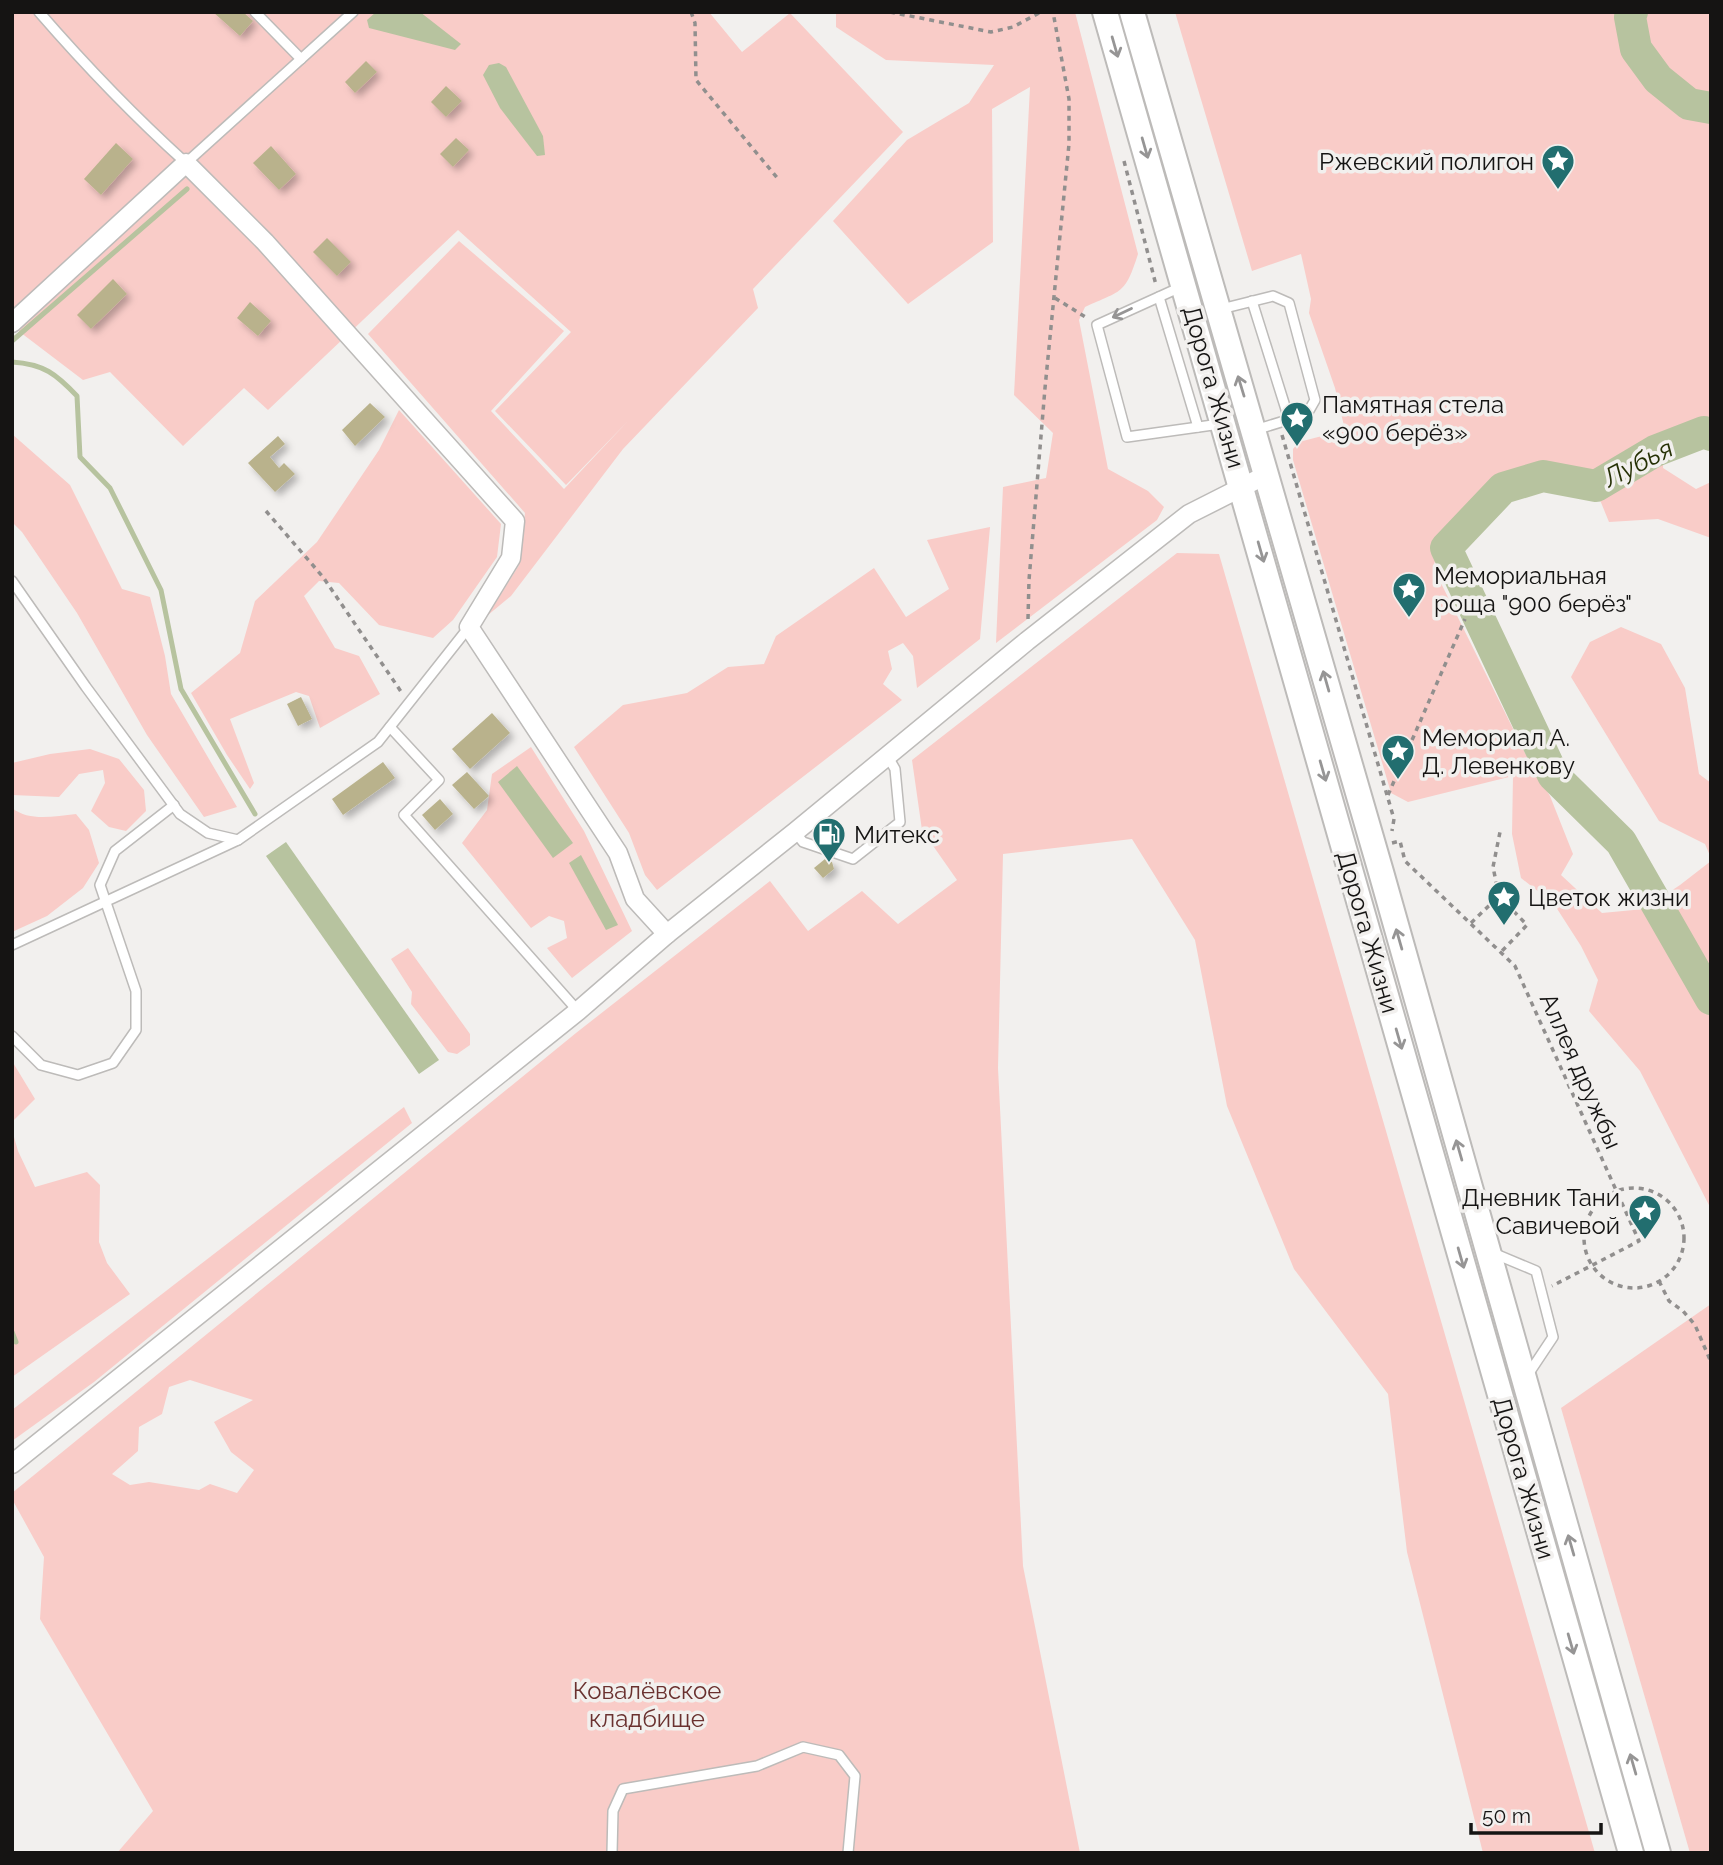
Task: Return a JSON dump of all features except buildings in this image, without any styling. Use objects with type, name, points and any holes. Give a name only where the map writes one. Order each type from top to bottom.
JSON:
[{"type":"main road","name":"Дорога Жизни","points":[[1105,12],[1631,1853]]},
{"type":"main road","name":"Дорога Жизни","points":[[1132,12],[1254,430],[1658,1853]]},
{"type":"street","points":[[12,324],[186,163],[265,242],[514,521],[511,558],[469,627],[618,853],[635,898],[667,934]]},
{"type":"street","points":[[12,1464],[578,1011],[667,934],[796,832],[1027,641],[1189,514],[1266,475]]},
{"type":"lane","points":[[39,12],[101,80],[186,163],[353,12]]},
{"type":"lane","points":[[255,12],[301,60]]},
{"type":"lane","points":[[1184,285],[1097,325],[1127,437],[1224,423]]},
{"type":"lane","points":[[1159,296],[1198,427]]},
{"type":"lane","points":[[1219,309],[1273,296],[1289,303],[1315,400],[1307,414],[1254,430]]},
{"type":"lane","points":[[1252,301],[1289,419]]},
{"type":"lane","points":[[12,581],[180,814],[208,833],[238,840]]},
{"type":"lane","points":[[12,945],[238,840],[378,742],[469,627]]},
{"type":"lane","points":[[390,727],[439,780],[404,815],[578,1011]]},
{"type":"lane","points":[[796,832],[803,842],[853,859],[900,822],[895,769],[888,757]]},
{"type":"lane","points":[[12,1036],[41,1065],[78,1075],[113,1063],[136,1030],[136,991],[100,885],[115,851],[174,805]]},
{"type":"lane","points":[[1487,1250],[1536,1272],[1553,1337],[1524,1380]]},
{"type":"lane","points":[[612,1853],[613,1811],[623,1789],[757,1766],[803,1747],[839,1755],[855,1776],[848,1853]]},
{"type":"path","points":[[691,12],[695,23],[696,80],[779,180]]},
{"type":"path","points":[[890,12],[991,32],[1013,27],[1041,12]]},
{"type":"path","points":[[1027,641],[1030,566],[1069,144],[1069,99],[1053,12]]},
{"type":"path","points":[[1054,298],[1097,325]]},
{"type":"path","points":[[1278,423],[1394,819],[1390,843],[1400,841],[1405,861],[1501,952],[1527,925],[1499,895],[1493,867],[1494,850],[1500,832]]},
{"type":"path","points":[[266,511],[324,577],[409,703]]},
{"type":"path","points":[[1387,797],[1465,619]]},
{"type":"path","points":[[1471,923],[1499,895]]},
{"type":"path","name":"Аллея дружбы","points":[[1501,952],[1515,966],[1639,1241],[1593,1266]]},
{"type":"path","points":[[1637,1188],[1657,1193],[1669,1202],[1680,1216],[1685,1240],[1678,1262],[1665,1278],[1651,1286],[1633,1288],[1614,1284],[1593,1266],[1587,1256],[1584,1242],[1587,1220],[1600,1201],[1616,1191],[1637,1188]]},
{"type":"path","points":[[1541,1291],[1593,1266]]},
{"type":"path","points":[[1659,1281],[1669,1301],[1683,1311],[1695,1325],[1711,1362]]},
{"type":"green space","points":[[12,12],[709,12],[742,52],[790,13],[903,132],[753,289],[758,308],[623,449],[511,596],[488,615],[519,565],[525,513],[368,334],[459,241],[564,331],[491,411],[564,489],[628,421],[566,485],[495,411],[571,332],[458,230],[268,410],[244,388],[183,446],[110,372],[83,380],[12,326]]},
{"type":"green space","points":[[836,12],[1075,12],[1138,254],[1129,277],[1120,290],[1085,307],[1079,320],[1108,469],[1148,491],[1164,507],[1157,520],[996,643],[1003,487],[1046,478],[1053,433],[1014,395],[1030,87],[992,109],[993,242],[908,304],[833,221],[907,140],[969,103],[994,65],[886,60],[836,27]]},
{"type":"green space","points":[[1175,12],[1711,12],[1711,424],[1707,422],[1665,431],[1663,468],[1696,489],[1711,482],[1711,538],[1658,519],[1609,522],[1591,478],[1545,465],[1499,480],[1444,536],[1433,567],[1531,765],[1550,796],[1573,854],[1561,875],[1602,913],[1644,909],[1711,861],[1711,1209],[1640,1071],[1589,1011],[1598,980],[1581,946],[1554,904],[1521,878],[1512,834],[1513,776],[1408,802],[1391,793],[1293,460],[1293,449],[1299,442],[1345,430],[1335,388],[1309,313],[1311,299],[1301,254],[1252,271]]},
{"type":"green space","points":[[399,410],[501,524],[497,557],[453,620],[433,638],[379,625],[339,583],[319,581],[304,596],[335,648],[359,656],[380,694],[320,728],[309,696],[296,692],[230,719],[254,783],[250,789],[191,693],[240,653],[255,601],[317,542],[379,450]]},
{"type":"green space","points":[[12,434],[70,485],[122,589],[150,597],[165,656],[171,694],[237,807],[204,817],[147,735],[77,613],[22,532],[12,522]]},
{"type":"green space","points":[[990,527],[980,639],[917,688],[913,656],[903,643],[888,651],[892,669],[883,684],[902,700],[657,890],[645,875],[629,833],[574,747],[623,705],[687,693],[728,667],[764,664],[776,636],[874,568],[906,617],[949,589],[927,540]]},
{"type":"green space","name":"Ковалёвское кладбище","points":[[1177,553],[1219,554],[1595,1853],[1483,1853],[1407,1552],[1388,1394],[1294,1269],[1227,1106],[1195,940],[1132,839],[1003,854],[998,1068],[1023,1566],[1080,1853],[117,1853],[153,1811],[40,1619],[44,1557],[12,1499],[12,1493],[576,1033],[770,881],[808,931],[862,891],[898,924],[957,880],[922,830],[912,760]],"holes":[[[190,1380],[253,1400],[214,1422],[231,1452],[254,1470],[237,1493],[210,1484],[199,1490],[149,1482],[130,1485],[112,1474],[138,1451],[139,1427],[162,1414],[169,1387]]]},
{"type":"green space","points":[[1621,627],[1661,644],[1685,688],[1699,774],[1711,783],[1711,858],[1705,844],[1659,821],[1571,677],[1590,642]]},
{"type":"green space","points":[[531,747],[584,831],[632,931],[572,978],[547,948],[567,938],[564,921],[549,916],[531,928],[462,843],[487,810],[492,774]]},
{"type":"green space","points":[[90,749],[119,759],[144,790],[146,811],[126,831],[109,827],[91,811],[105,783],[103,770],[79,774],[59,797],[12,795],[12,763],[50,754]]},
{"type":"green space","points":[[12,808],[34,817],[76,814],[89,830],[99,863],[83,888],[47,916],[12,932]]},
{"type":"green space","points":[[408,948],[470,1034],[470,1045],[457,1054],[448,1052],[411,1004],[412,992],[391,959]]},
{"type":"green space","points":[[12,1061],[35,1099],[12,1122]]},
{"type":"green space","points":[[404,1107],[412,1123],[94,1382],[12,1441],[12,1410]]},
{"type":"green space","points":[[12,1130],[18,1151],[35,1187],[87,1172],[100,1185],[99,1242],[107,1263],[130,1294],[12,1377]]},
{"type":"green space","points":[[1711,1304],[1711,1853],[1690,1853],[1561,1408]]},
{"type":"shaded area","points":[[376,12],[420,12],[461,44],[455,50],[369,28],[367,20]]},
{"type":"shaded area","points":[[499,63],[506,67],[543,136],[545,155],[537,156],[500,108],[483,75],[489,65]]},
{"type":"shaded area","points":[[517,766],[573,843],[553,858],[498,782]]},
{"type":"shaded area","points":[[286,842],[439,1060],[419,1074],[266,856]]},
{"type":"shaded area","points":[[581,855],[618,925],[606,930],[569,863]]},
{"type":"waterway","name":"Лубья","points":[[1632,12],[1630,17],[1636,49],[1658,79],[1689,104],[1711,108]]},
{"type":"waterway","points":[[12,341],[187,189]]},
{"type":"waterway","points":[[12,362],[33,365],[49,372],[77,396],[80,457],[110,488],[161,590],[181,689],[255,814]]},
{"type":"waterway","name":"Лубья","points":[[1711,435],[1704,432],[1655,451],[1596,486],[1543,476],[1503,488],[1446,548],[1553,775],[1621,842],[1711,999]]},
{"type":"waterway","points":[[12,1332],[16,1342]]},
{"type":"place","name":"Ржевский полигон","points":[[1558,191]]},
{"type":"place","name":"Памятная стела «900 берёз»","points":[[1297,448]]},
{"type":"place","name":"Мемориальная роща \"900 берёз\"","points":[[1409,619]]},
{"type":"place","name":"Мемориал А. Д. Левенкову","points":[[1398,781]]},
{"type":"place","name":"Митекс","points":[[829,864]]},
{"type":"place","name":"Цветок жизни","points":[[1504,927]]},
{"type":"place","name":"Дневник Тани Савичевой","points":[[1645,1241]]}]
